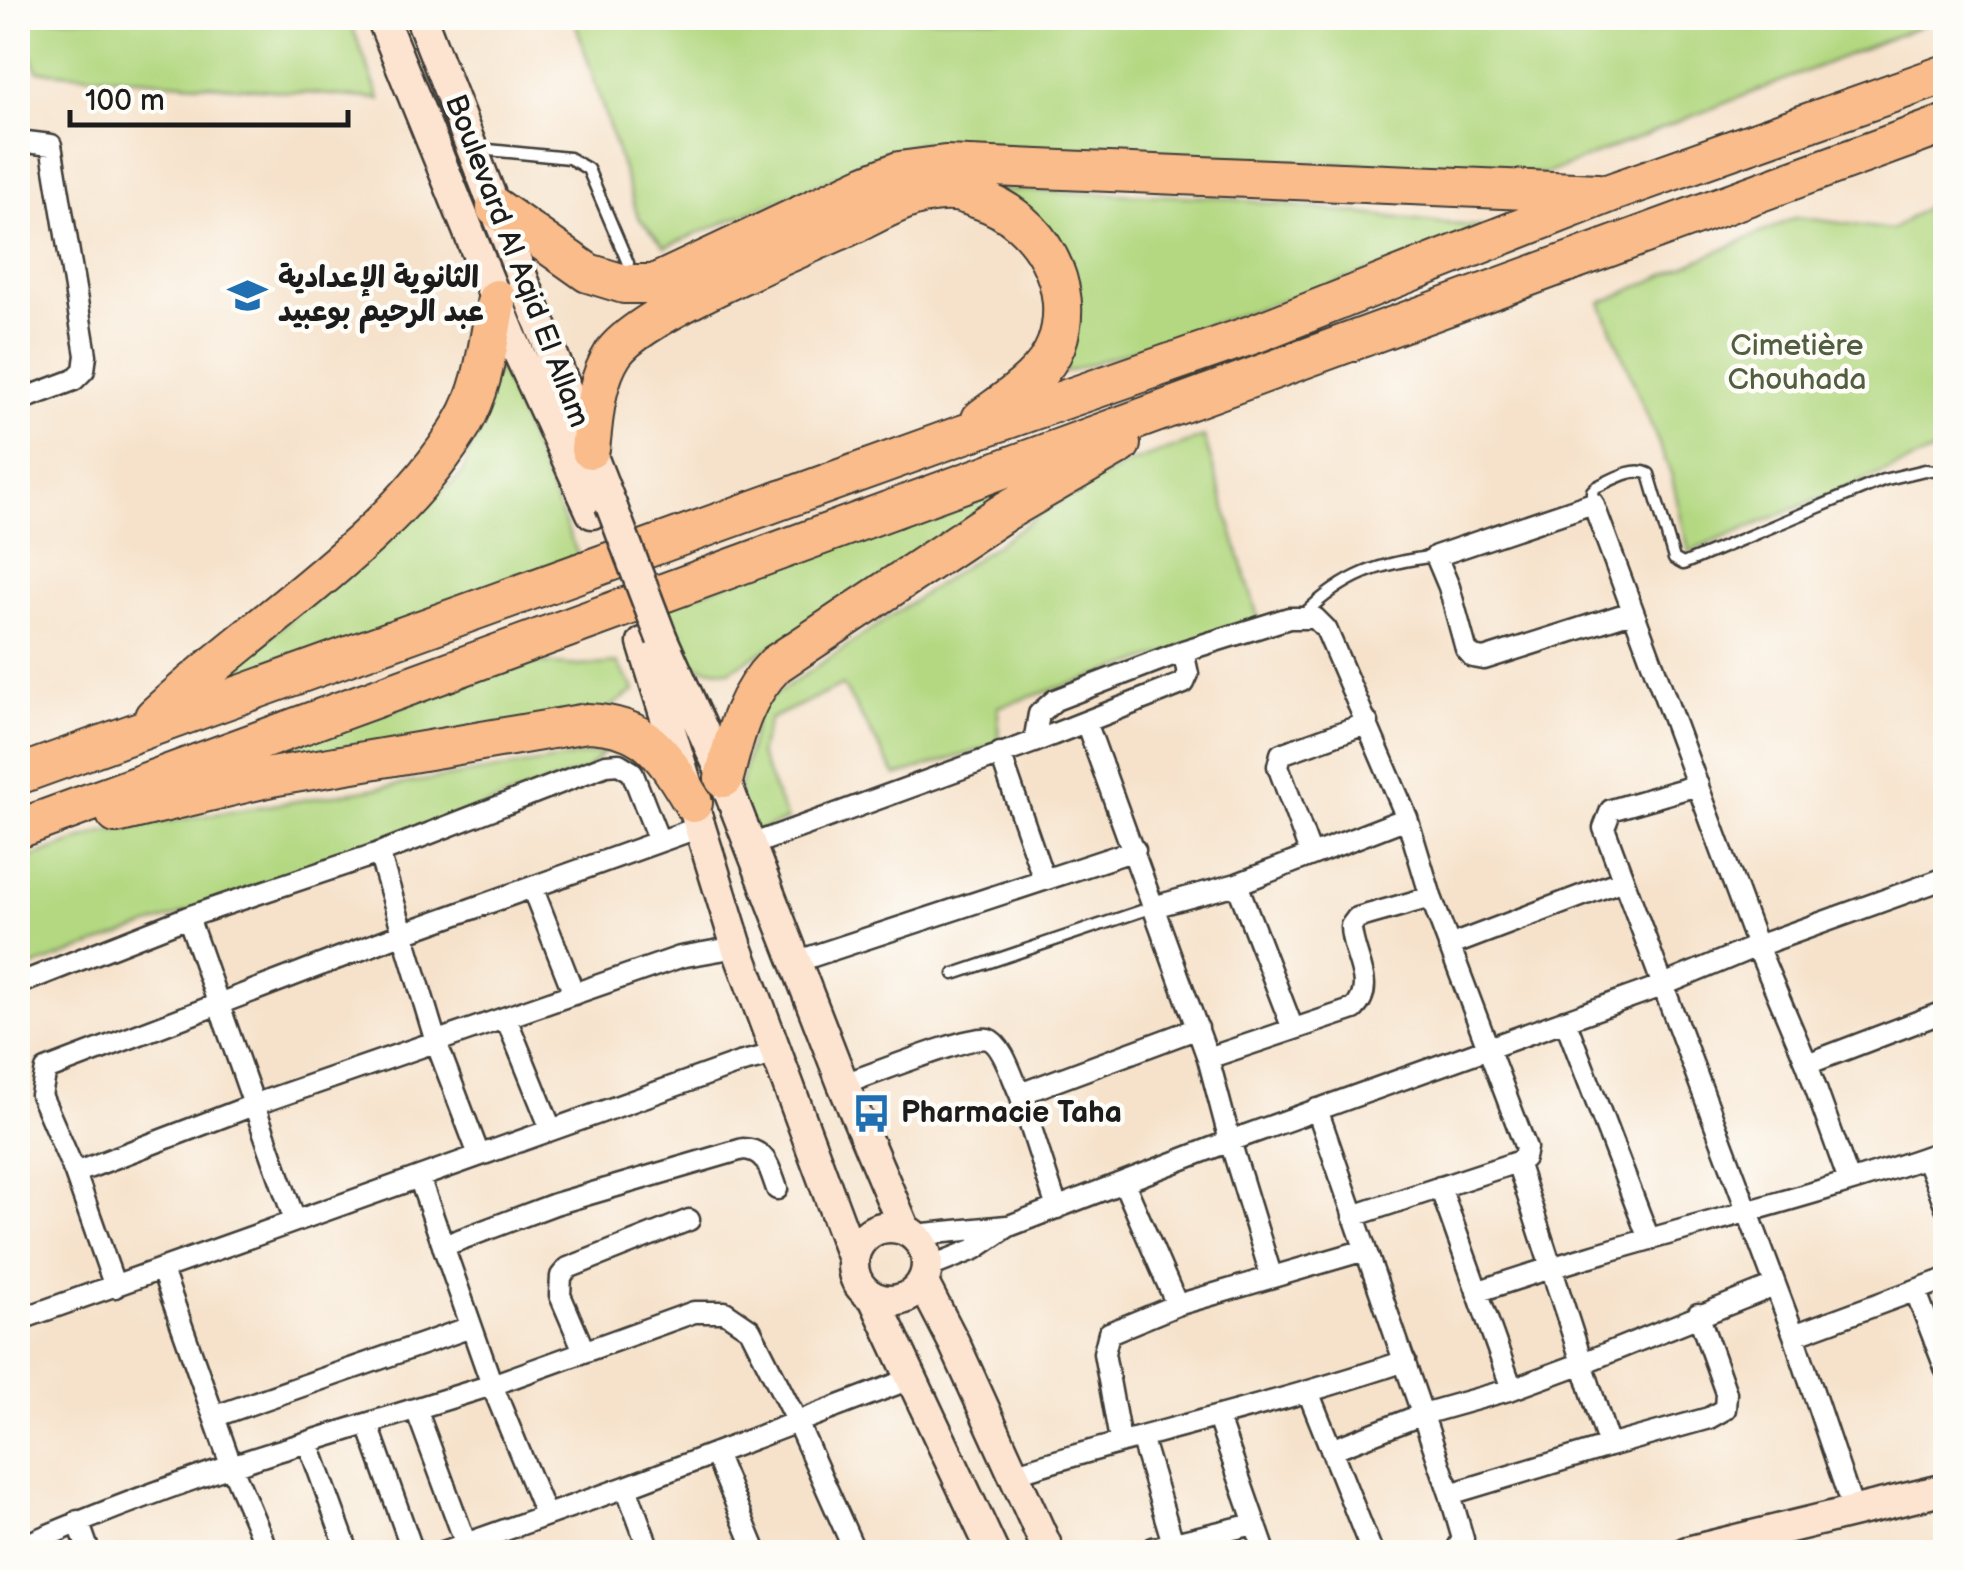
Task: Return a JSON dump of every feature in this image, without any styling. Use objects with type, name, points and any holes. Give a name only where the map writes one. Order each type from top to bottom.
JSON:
[{"type":"highway","points":[[18,775],[959,436],[1254,334],[1610,193],[1946,74]]},
{"type":"highway","points":[[18,829],[1946,124]]},
{"type":"highway","points":[[496,208],[588,274],[624,284],[654,284],[899,171],[945,165],[1610,193]]},
{"type":"highway","points":[[590,449],[601,380],[614,352],[640,329],[735,278],[920,195],[955,192],[994,204],[1025,226],[1049,254],[1060,288],[1062,317],[1056,346],[1042,368],[959,436]]},
{"type":"highway","points":[[143,728],[368,535],[419,482],[464,423],[481,383],[496,298]]},
{"type":"highway","points":[[724,778],[745,704],[757,683],[776,664],[1037,493],[1132,438],[1260,376]]},
{"type":"highway","points":[[18,841],[271,777],[587,724],[614,724],[642,736],[664,757],[696,815]]},
{"type":"main road","name":"Boulevard Al Aqid El Allam","points":[[382,18],[496,298],[601,509]]},
{"type":"main road","name":"Boulevard Al Aqid El Allam","points":[[421,18],[590,449],[601,509]]},
{"type":"main road","points":[[601,509],[652,641],[724,778],[843,1084],[909,1232],[922,1244],[925,1276],[1048,1552]]},
{"type":"main road","points":[[652,641],[696,815],[736,946],[853,1259],[857,1282],[874,1298],[993,1552]]},
{"type":"main road","points":[[853,1259],[857,1246],[878,1228],[891,1226],[909,1232]]},
{"type":"main road","points":[[874,1298],[902,1300],[914,1293],[925,1276]]},
{"type":"main road","points":[[1687,1552],[1946,1489]]},
{"type":"street","points":[[18,141],[51,145],[86,355],[84,370],[74,380],[20,400],[18,358]]},
{"type":"street","points":[[1632,612],[1484,659],[1473,657],[1466,649],[1436,556],[1592,503],[1756,946],[1807,1064],[1849,1181]]},
{"type":"street","points":[[1034,742],[1039,714],[1055,700],[1182,652],[1302,616],[1315,618],[1326,629],[1407,818],[1449,946],[1524,1138],[1526,1154],[1516,1162],[1353,1216]]},
{"type":"street","points":[[748,846],[1184,683],[1188,674],[1182,652]]},
{"type":"street","points":[[1086,722],[1198,1028],[1272,1275]]},
{"type":"street","points":[[1311,855],[1278,759],[1281,754],[1368,723]]},
{"type":"street","points":[[1000,754],[1044,880]]},
{"type":"street","points":[[18,984],[188,917],[379,853],[606,765],[620,764],[632,772],[659,841]]},
{"type":"street","points":[[1698,784],[1611,810],[1604,828],[1794,1335],[1854,1513]]},
{"type":"street","points":[[115,1288],[75,1172],[42,1095],[46,1070],[404,933],[659,841],[696,815]]},
{"type":"street","points":[[1153,907],[1237,884],[1407,818]]},
{"type":"street","points":[[795,962],[1134,850]]},
{"type":"street","points":[[379,853],[436,1042],[479,1155]]},
{"type":"street","points":[[925,1276],[1009,1226],[1946,878]]},
{"type":"street","points":[[1449,946],[1623,880]]},
{"type":"street","points":[[1237,884],[1294,1029]]},
{"type":"street","points":[[532,887],[574,994]]},
{"type":"street","points":[[1208,1058],[1354,1009],[1363,1000],[1366,989],[1351,926],[1357,918],[1431,896]]},
{"type":"street","points":[[188,917],[295,1221]]},
{"type":"street","points":[[75,1172],[256,1104],[680,957],[736,946]]},
{"type":"street","points":[[1807,1064],[1946,1011]]},
{"type":"street","points":[[506,1018],[551,1130]]},
{"type":"street","points":[[1565,1020],[1648,1239]]},
{"type":"street","points":[[1020,1094],[1198,1028]]},
{"type":"street","points":[[843,1084],[975,1039],[988,1040],[996,1046],[1020,1094],[1057,1208]]},
{"type":"street","points":[[18,1320],[739,1062],[776,1054]]},
{"type":"street","points":[[1317,1109],[1450,1494],[1463,1538],[1455,1552]]},
{"type":"street","points":[[443,1246],[555,1204],[744,1149],[759,1152],[766,1160],[777,1189]]},
{"type":"street","points":[[1478,1292],[1936,1154],[1946,1207]]},
{"type":"street","points":[[1516,1162],[1609,1446]]},
{"type":"street","points":[[419,1176],[492,1384],[545,1514]]},
{"type":"street","points":[[1124,1183],[1176,1305]]},
{"type":"street","points":[[1440,1187],[1512,1388]]},
{"type":"street","points":[[584,1351],[560,1295],[561,1276],[568,1268],[689,1220]]},
{"type":"street","points":[[909,1232],[1009,1226]]},
{"type":"street","points":[[1174,1544],[1106,1369],[1105,1342],[1109,1333],[1176,1305],[1365,1250]]},
{"type":"street","points":[[162,1270],[231,1465],[268,1552]]},
{"type":"street","points":[[1794,1335],[1946,1280]]},
{"type":"street","points":[[1331,1450],[1424,1414],[1580,1364],[1774,1286]]},
{"type":"street","points":[[1916,1292],[1946,1370]]},
{"type":"street","points":[[18,1548],[78,1521],[231,1465],[368,1425],[694,1312],[725,1312],[750,1329],[797,1422],[854,1552]]},
{"type":"street","points":[[1450,1494],[1708,1418],[1724,1409],[1726,1393],[1698,1314]]},
{"type":"street","points":[[216,1416],[471,1327]]},
{"type":"street","points":[[1013,1474],[1130,1439],[1309,1394],[1405,1360]]},
{"type":"street","points":[[443,1552],[910,1380]]},
{"type":"street","points":[[1309,1394],[1372,1552]]},
{"type":"street","points":[[416,1408],[466,1544]]},
{"type":"street","points":[[1218,1418],[1265,1552]]},
{"type":"street","points":[[368,1425],[413,1552]]},
{"type":"street","points":[[308,1442],[348,1552]]},
{"type":"street","points":[[716,1453],[756,1552]]},
{"type":"street","points":[[626,1487],[650,1552]]},
{"type":"street","points":[[78,1521],[89,1552]]},
{"type":"street","points":[[1150,1552],[1153,1548],[1254,1524]]},
{"type":"lane","points":[[473,148],[568,158],[588,170],[628,263]]},
{"type":"lane","points":[[1592,503],[1596,487],[1636,470],[1645,471],[1674,559],[1683,564],[1882,480],[1925,470],[1946,472]]},
{"type":"lane","points":[[1302,616],[1348,578],[1397,561],[1436,556]]},
{"type":"lane","points":[[954,974],[1153,907]]},
{"type":"green space","points":[[18,18],[349,18],[380,99],[38,71]]},
{"type":"green space","points":[[574,18],[1941,18],[1546,174],[918,143],[665,247],[638,217]]},
{"type":"green space","points":[[998,190],[1213,197],[1497,229],[1064,373],[1078,298],[1062,244]]},
{"type":"green space","name":"Cimetière Chouhada","points":[[1945,194],[1945,447],[1689,552],[1671,474],[1601,303],[1797,217],[1892,230]]},
{"type":"green space","points":[[498,363],[580,560],[229,686],[222,677],[462,474]]},
{"type":"green space","points":[[1204,437],[1260,624],[998,707],[999,744],[896,776],[843,685],[770,719],[759,754],[787,820],[753,833],[738,796],[759,706],[1079,488],[1132,462]]},
{"type":"green space","points":[[1044,470],[836,609],[729,671],[691,666],[665,605]]},
{"type":"green space","points":[[529,662],[580,666],[617,663],[635,690],[596,717],[182,781]]},
{"type":"green space","points":[[605,752],[586,770],[18,972],[18,862],[102,832]]},
{"type":"place","name":"الثانوية الإعدادية عبد الرحيم بوعبيد","points":[[248,295]]},
{"type":"place","name":"Pharmacie Taha","points":[[871,1113]]}]
